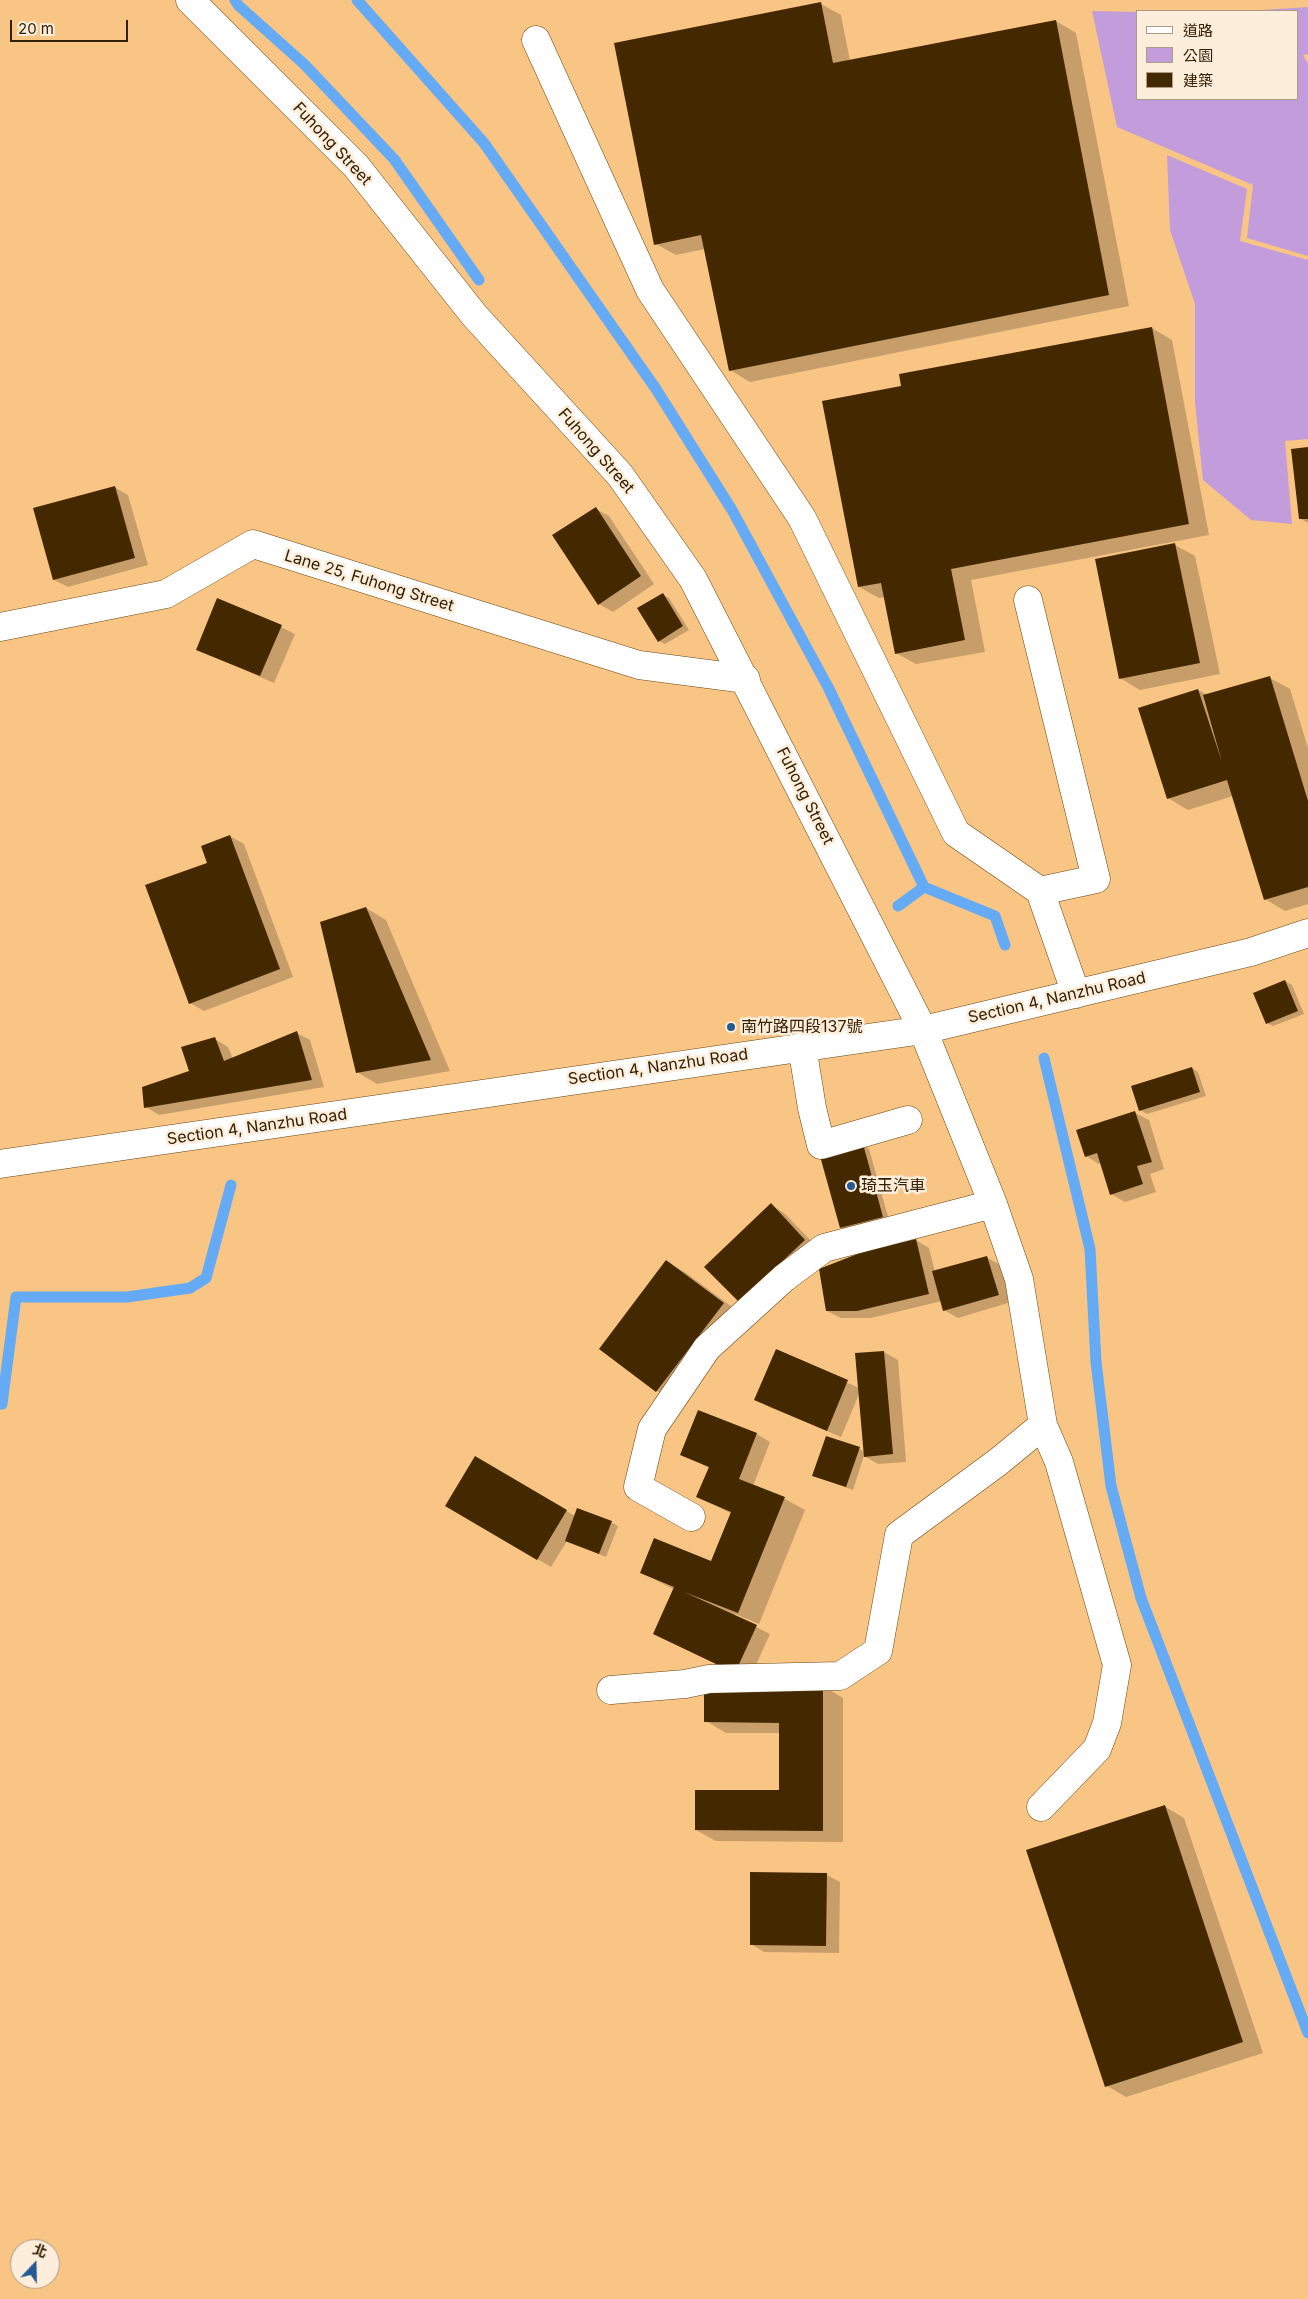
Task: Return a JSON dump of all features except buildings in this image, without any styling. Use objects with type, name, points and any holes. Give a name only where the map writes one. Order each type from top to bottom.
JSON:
[{"type":"street","name":"Fuhong Street","points":[[190,0],[356,166],[474,316],[620,475],[693,579],[746,679],[923,1030],[993,1204],[1019,1279],[1043,1425],[1060,1462],[1117,1665],[1107,1723],[1097,1749],[1041,1807]]},
{"type":"street","points":[[536,40],[650,290],[802,518],[956,833],[1040,891],[1076,994]]},
{"type":"street","name":"Lane 25, Fuhong Street","points":[[0,627],[166,594],[253,544],[639,665],[746,679]]},
{"type":"street","points":[[1028,600],[1096,879],[1040,891]]},
{"type":"street","name":"Section 4, Nanzhu Road","points":[[0,1164],[802,1046],[923,1030],[1251,952],[1308,933]]},
{"type":"street","points":[[802,1046],[812,1108],[821,1145],[908,1120]]},
{"type":"street","points":[[691,1517],[638,1487],[652,1429],[707,1348],[784,1278],[824,1248],[993,1204]]},
{"type":"street","points":[[611,1690],[685,1684],[709,1679],[840,1676],[878,1651],[899,1535],[998,1462],[1043,1425]]},
{"type":"green space","points":[[1308,7],[1308,54],[1303,55],[1308,64],[1308,256],[1247,238],[1253,185],[1117,127],[1092,11],[1136,12],[1136,100],[1298,100],[1298,10],[1261,10]]},
{"type":"green space","points":[[1167,155],[1247,189],[1240,241],[1308,260],[1308,439],[1285,441],[1292,524],[1251,520],[1203,480],[1195,402],[1195,304],[1170,230]]},
{"type":"waterway","points":[[235,0],[238,5],[304,64],[394,159],[479,280]]},
{"type":"waterway","points":[[357,0],[484,143],[656,389],[732,510],[828,687],[924,887],[995,916],[1005,945]]},
{"type":"waterway","points":[[898,906],[924,887]]},
{"type":"waterway","points":[[1044,1058],[1090,1249],[1096,1362],[1111,1486],[1141,1598],[1308,2033]]},
{"type":"waterway","points":[[0,1404],[2,1404],[16,1297],[127,1297],[190,1288],[206,1278],[231,1185]]},
{"type":"place","name":"南竹路四段137號","points":[[731,1027]]},
{"type":"place","name":"琦玉汽車","points":[[851,1186]]}]
